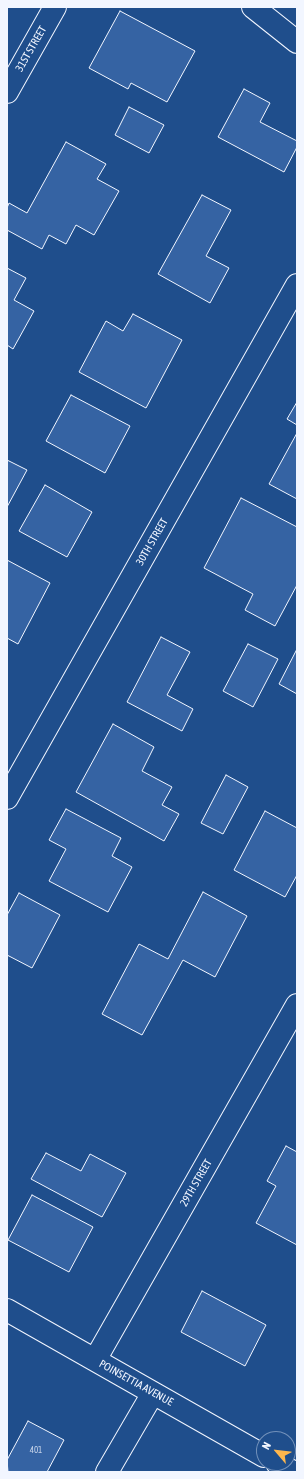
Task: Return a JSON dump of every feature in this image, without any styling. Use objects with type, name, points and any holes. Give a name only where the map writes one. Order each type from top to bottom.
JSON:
[{"type":"street","name":"31ST STREET","points":[[7,92],[55,7]]},
{"type":"street","points":[[253,7],[297,42]]},
{"type":"street","name":"30TH STREET","points":[[7,798],[297,285]]},
{"type":"street","name":"29TH STREET","points":[[95,1360],[297,1005]]},
{"type":"street","name":"POINSETTIA AVENUE","points":[[7,1310],[256,1451]]},
{"type":"street","points":[[107,1472],[153,1393]]},
{"type":"building","points":[[120,11],[195,51],[167,102],[131,83],[128,89],[89,68]]},
{"type":"building","points":[[244,89],[270,103],[260,122],[297,141],[297,147],[284,172],[218,137]]},
{"type":"building","points":[[129,107],[164,125],[149,153],[115,135]]},
{"type":"building","points":[[66,142],[106,164],[97,179],[119,191],[94,235],[76,225],[66,244],[49,235],[42,249],[7,230],[7,208],[9,203],[27,213]]},
{"type":"building","points":[[202,195],[231,210],[206,256],[229,268],[210,303],[158,274]]},
{"type":"building","points":[[7,268],[26,278],[14,300],[34,311],[13,349],[7,345]]},
{"type":"building","points":[[133,314],[182,340],[146,408],[79,372],[106,321],[123,331]]},
{"type":"building","points":[[71,395],[130,426],[105,473],[46,441]]},
{"type":"building","points":[[297,402],[297,425],[287,419]]},
{"type":"building","points":[[297,433],[297,499],[269,484]]},
{"type":"building","points":[[7,460],[27,470],[7,507]]},
{"type":"building","points":[[45,485],[92,512],[67,557],[19,531]]},
{"type":"building","points":[[241,498],[297,527],[297,585],[275,626],[245,610],[253,594],[204,568]]},
{"type":"building","points":[[7,560],[50,583],[18,644],[7,638]]},
{"type":"building","points":[[161,637],[190,652],[167,695],[193,709],[182,731],[127,702]]},
{"type":"building","points":[[248,644],[278,659],[253,707],[223,691]]},
{"type":"building","points":[[297,649],[297,694],[279,684]]},
{"type":"building","points":[[113,724],[154,747],[142,771],[172,787],[162,805],[179,814],[164,841],[76,792]]},
{"type":"building","points":[[226,775],[248,787],[223,834],[201,823]]},
{"type":"building","points":[[66,809],[121,838],[112,856],[132,867],[108,912],[49,881],[66,849],[49,840]]},
{"type":"building","points":[[265,811],[297,828],[297,875],[285,897],[234,870]]},
{"type":"building","points":[[203,892],[247,916],[215,977],[183,960],[142,1035],[102,1014],[139,944],[168,959]]},
{"type":"building","points":[[19,893],[60,915],[32,968],[7,955],[7,915]]},
{"type":"building","points":[[286,1146],[297,1152],[297,1245],[256,1223],[276,1186],[267,1181]]},
{"type":"building","points":[[46,1153],[81,1171],[90,1154],[126,1173],[102,1217],[31,1179]]},
{"type":"building","points":[[32,1195],[93,1227],[69,1272],[8,1240]]},
{"type":"building","points":[[202,1291],[266,1325],[245,1366],[181,1332]]},
{"type":"building","points":[[28,1421],[64,1440],[47,1472],[8,1472],[7,1460]]}]
